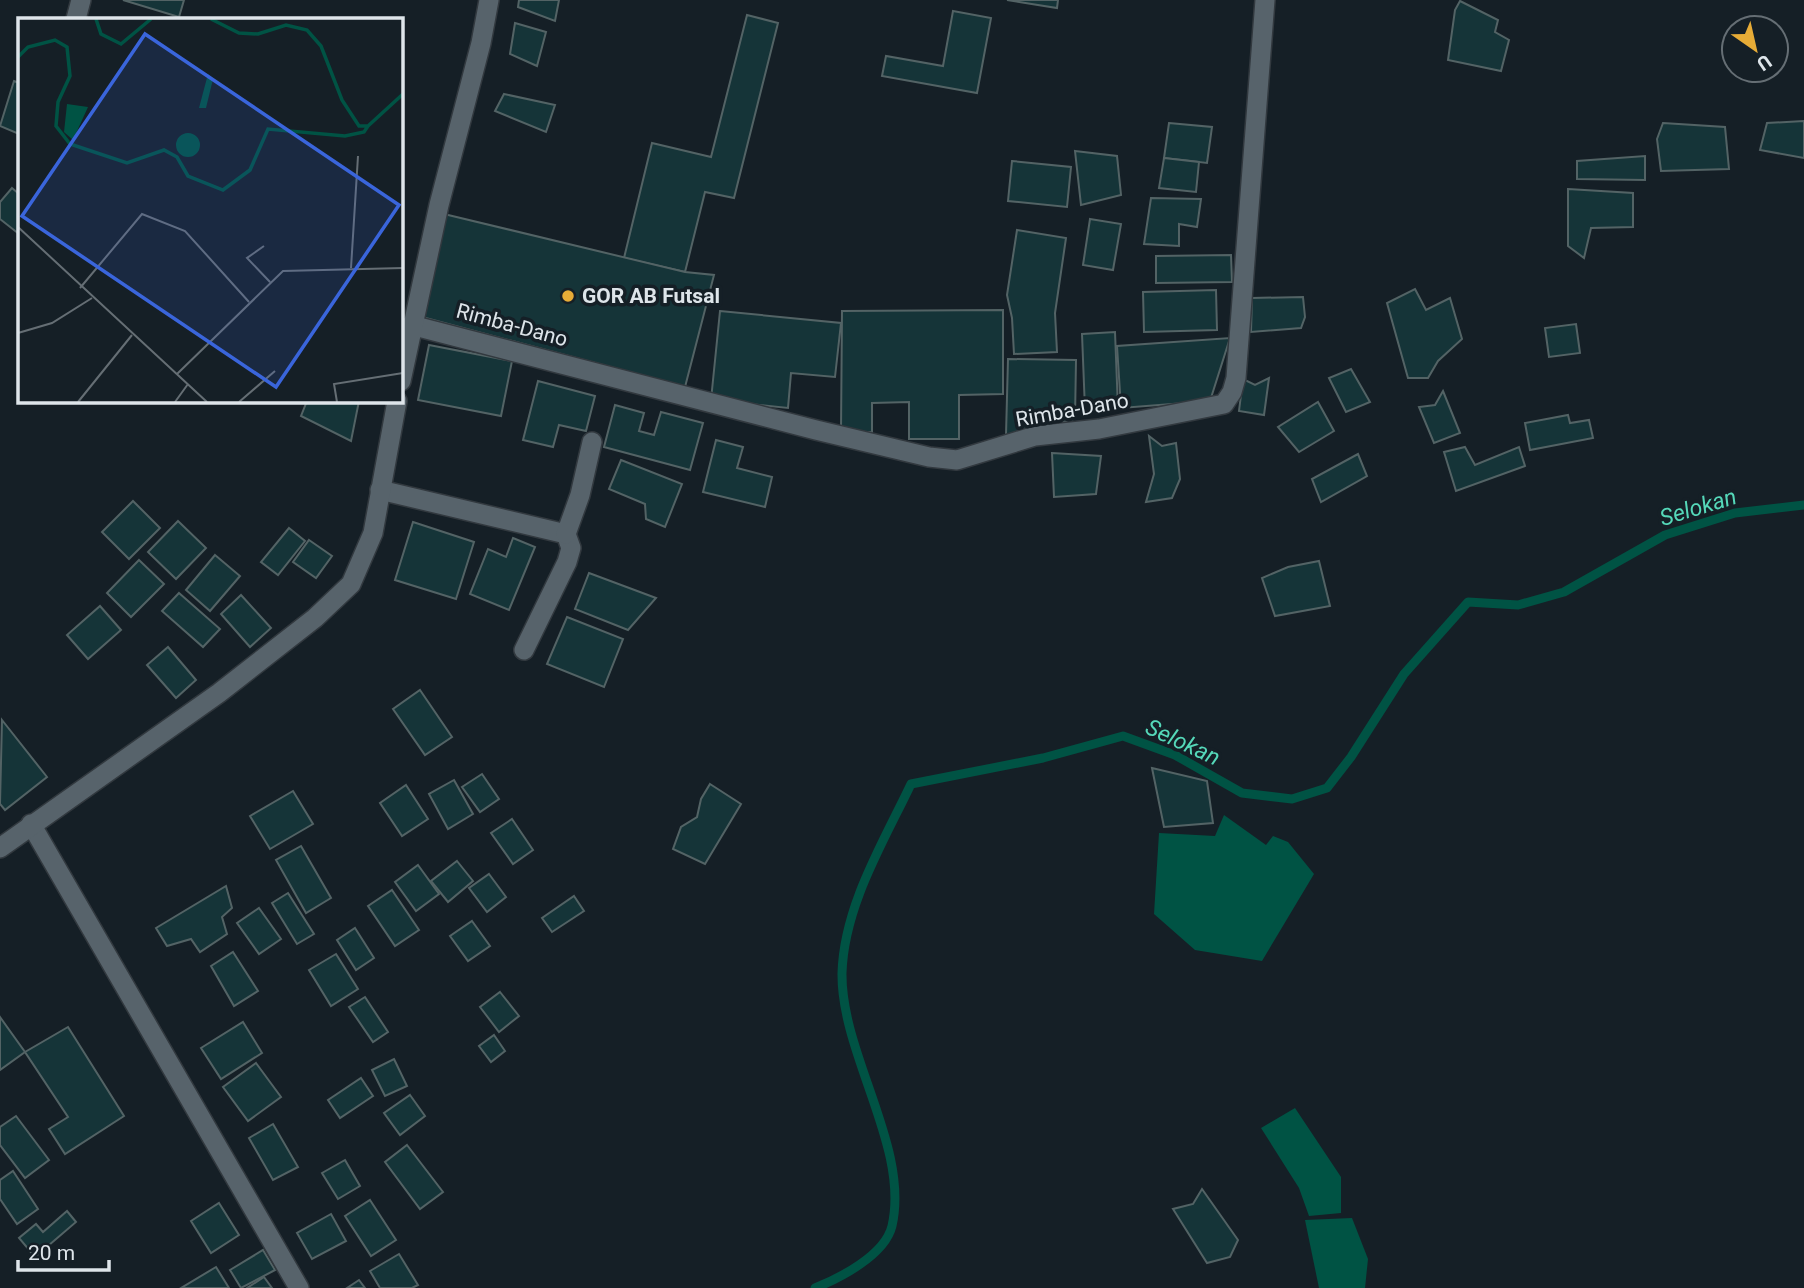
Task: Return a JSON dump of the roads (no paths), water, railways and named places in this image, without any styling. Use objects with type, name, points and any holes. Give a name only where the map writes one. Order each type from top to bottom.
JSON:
[{"type":"street","points":[[76,18],[81,0]]},
{"type":"street","points":[[402,375],[411,325],[481,43],[489,0]]},
{"type":"street","name":"Rimba-Dano","points":[[411,325],[816,430],[929,457],[957,460],[1035,436],[1099,429],[1224,404],[1232,392],[1236,378],[1265,0]]},
{"type":"street","points":[[0,848],[219,693],[315,618],[351,584],[373,533],[397,402]]},
{"type":"street","points":[[524,650],[567,562],[571,548],[566,534],[580,495],[592,442]]},
{"type":"street","points":[[380,490],[566,534]]},
{"type":"street","points":[[31,824],[299,1288]]},
{"type":"waterway","name":"Selokan","points":[[815,1288],[849,1272],[871,1256],[881,1247],[892,1226],[895,1196],[892,1165],[852,1036],[842,973],[844,948],[857,899],[911,784],[1043,758],[1123,736],[1175,755],[1242,793],[1292,799],[1327,788],[1351,757],[1404,674],[1468,602],[1518,605],[1564,592],[1665,535],[1735,513],[1804,505]]},
{"type":"place","name":"GOR AB Futsal","points":[[568,296]]}]
